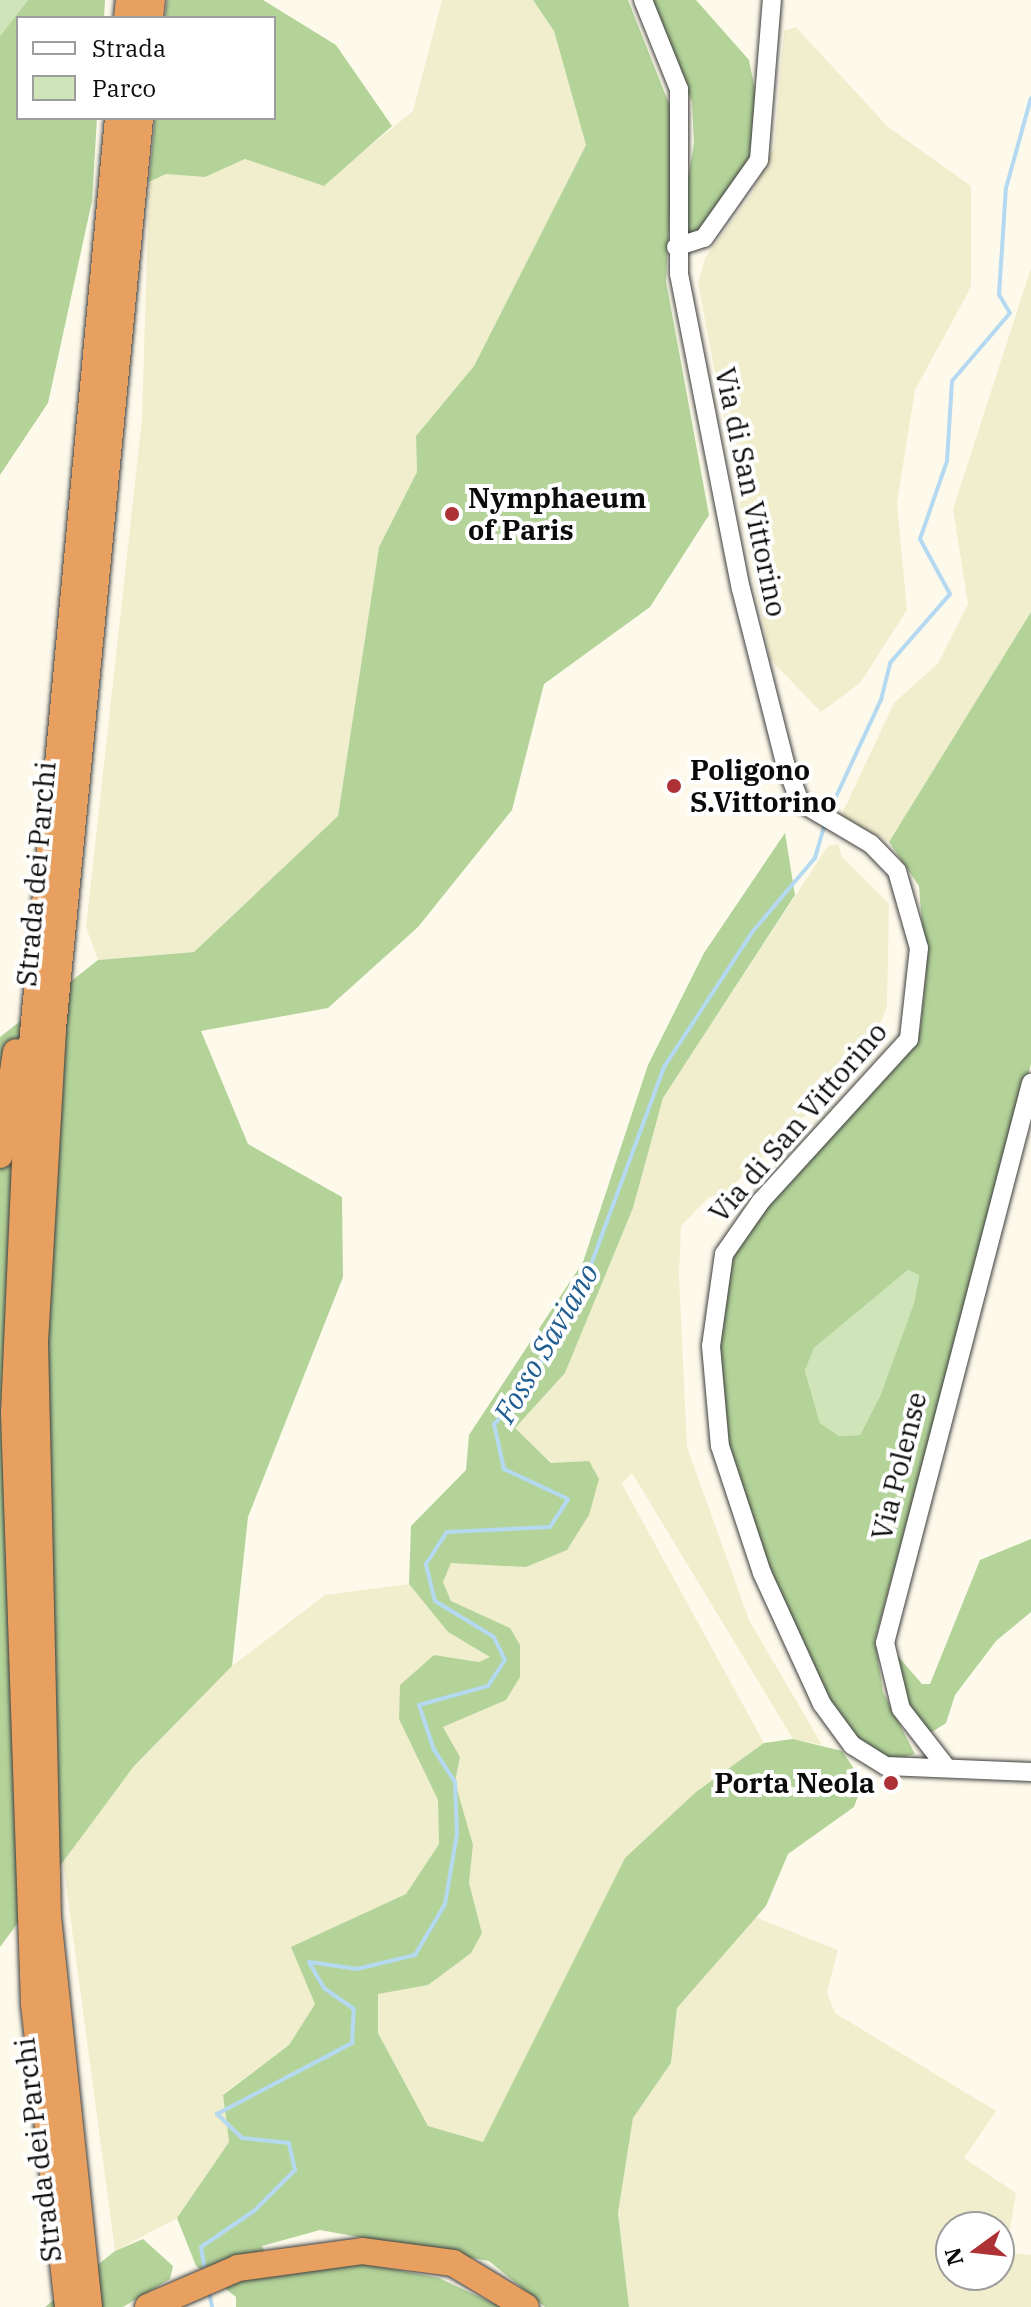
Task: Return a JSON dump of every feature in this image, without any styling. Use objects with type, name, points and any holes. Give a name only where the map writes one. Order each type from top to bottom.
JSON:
[{"type":"highway","name":"Strada dei Parchi","points":[[89,2307],[54,1999],[27,1659],[46,1115],[115,254],[118,120]]},
{"type":"highway","name":"Strada dei Parchi","points":[[68,2307],[38,2061],[17,1310],[48,851],[115,254],[140,120]]},
{"type":"highway","points":[[0,1155],[48,851]]},
{"type":"highway","points":[[155,2303],[269,2261],[353,2251],[427,2257],[475,2272],[526,2307]]},
{"type":"street","name":"Via di San Vittorino","points":[[643,0],[682,105],[676,247],[741,589],[785,763],[804,806],[885,855],[909,895],[919,948],[917,1018],[893,1061],[729,1243],[715,1289],[713,1406],[744,1528],[828,1715],[876,1764],[947,1768]]},
{"type":"street","points":[[676,247],[704,238],[759,160],[772,0]]},
{"type":"street","name":"Via Polense","points":[[947,1768],[896,1700],[885,1643],[1031,1083]]},
{"type":"street","points":[[947,1768],[1031,1772]]},
{"type":"shaded area","points":[[442,0],[533,0],[554,31],[586,145],[474,366],[416,436],[417,472],[379,547],[338,816],[194,952],[98,960],[86,927],[142,419],[149,182],[166,174],[205,177],[245,159],[293,170],[312,182],[358,156],[413,111]]},
{"type":"shaded area","points":[[796,27],[888,127],[971,186],[971,287],[915,390],[897,503],[907,610],[860,683],[821,712],[770,659],[698,283],[705,258],[751,195],[774,147],[784,31]]},
{"type":"shaded area","points":[[1031,268],[1031,612],[889,842],[841,816],[894,703],[938,663],[968,604],[953,509]]},
{"type":"shaded area","points":[[838,844],[842,857],[889,904],[887,1006],[879,1028],[864,1059],[728,1190],[708,1198],[681,1226],[679,1276],[687,1447],[749,1620],[822,1745],[793,1739],[632,1473],[622,1484],[764,1743],[625,1858],[483,2142],[428,2126],[378,2033],[378,1993],[429,1985],[482,1933],[469,1883],[473,1845],[455,1782],[460,1757],[443,1727],[506,1700],[510,1628],[451,1601],[443,1582],[451,1563],[484,1562],[552,1463],[514,1428],[565,1373],[633,1208],[663,1098],[828,846]]},
{"type":"shaded area","points":[[409,1584],[448,1632],[490,1657],[479,1662],[434,1655],[400,1719],[438,1800],[439,1844],[406,1894],[292,1947],[315,2004],[289,2045],[223,2094],[229,2142],[177,2218],[115,2251],[63,1862],[134,1765],[232,1666],[325,1595]]},
{"type":"shaded area","points":[[755,1917],[838,1950],[827,1992],[835,2013],[996,2111],[964,2158],[1016,2193],[1013,2211],[935,2211],[935,2291],[1015,2291],[1015,2253],[1031,2255],[1031,2307],[629,2307],[618,2213],[633,2118],[671,2063],[677,2008]]},
{"type":"green space","points":[[0,0],[28,0],[0,36]]},
{"type":"green space","points":[[28,0],[105,0],[104,16],[16,16],[16,120],[97,120],[92,201],[48,403],[0,475],[0,36]]},
{"type":"green space","points":[[167,0],[263,0],[336,45],[392,126],[324,186],[245,159],[205,177],[166,174],[149,182],[155,120],[276,120],[276,16],[165,16]]},
{"type":"green space","points":[[533,0],[628,0],[675,119],[666,281],[709,515],[650,607],[544,684],[512,810],[418,927],[328,1008],[201,1031],[248,1144],[342,1197],[343,1277],[248,1517],[232,1666],[134,1766],[0,1947],[0,1037],[98,960],[194,952],[338,816],[379,547],[417,472],[416,436],[474,366],[586,145],[554,31]]},
{"type":"green space","points":[[650,0],[696,0],[749,60],[758,105],[749,160],[694,241],[684,241],[682,215],[694,143],[692,102]]},
{"type":"green space","points":[[1031,612],[1031,1064],[875,1640],[883,1692],[915,1754],[891,1761],[856,1741],[833,1712],[767,1570],[726,1445],[717,1374],[721,1290],[730,1256],[766,1205],[898,1065],[920,1030],[926,974],[919,886],[889,842]],"holes":[[[908,1270],[919,1275],[914,1303],[880,1396],[860,1435],[839,1436],[820,1423],[805,1370],[814,1348]]]},
{"type":"green space","points":[[785,833],[795,895],[663,1098],[633,1208],[565,1373],[515,1428],[551,1463],[589,1461],[599,1479],[589,1515],[567,1550],[526,1567],[451,1563],[443,1582],[451,1601],[510,1628],[520,1645],[520,1677],[506,1700],[443,1727],[460,1757],[455,1782],[473,1845],[469,1883],[482,1933],[471,1953],[428,1985],[378,1994],[378,2033],[428,2126],[483,2142],[625,1858],[696,1792],[764,1743],[793,1739],[842,1751],[863,1782],[854,1807],[788,1854],[766,1906],[677,2008],[671,2063],[633,2118],[618,2213],[629,2307],[545,2307],[489,2261],[320,2230],[262,2246],[272,2274],[360,2263],[439,2278],[501,2307],[236,2307],[236,2297],[196,2266],[177,2218],[229,2142],[223,2095],[289,2045],[315,2004],[291,1947],[406,1894],[439,1844],[438,1800],[399,1719],[400,1685],[434,1655],[479,1662],[490,1657],[448,1632],[409,1584],[411,1526],[466,1470],[469,1435],[583,1262],[648,1065],[704,953]]},
{"type":"green space","points":[[908,1270],[919,1274],[914,1303],[880,1396],[860,1435],[839,1436],[820,1423],[805,1369],[814,1348]]},
{"type":"green space","points":[[1031,1539],[1031,1612],[996,1641],[955,1695],[946,1723],[932,1732],[916,1727],[891,1677],[896,1654],[922,1684],[930,1684],[980,1560]]},
{"type":"green space","points":[[143,2239],[173,2266],[170,2279],[123,2307],[45,2307],[115,2251]]},
{"type":"waterway","name":"Fosso Saviano","points":[[828,814],[881,700],[890,663],[950,594],[920,539],[947,461],[952,381],[1010,313],[999,295],[1006,188],[1031,98]]},
{"type":"waterway","name":"Fosso Saviano","points":[[205,2270],[201,2247],[254,2211],[295,2170],[289,2143],[242,2138],[217,2114],[352,2043],[354,2009],[324,1988],[309,1962],[357,1969],[415,1955],[445,1904],[457,1834],[455,1782],[434,1750],[419,1705],[488,1686],[505,1660],[494,1637],[435,1601],[426,1564],[447,1532],[550,1527],[568,1499],[504,1469],[494,1424],[524,1395],[586,1278],[664,1067],[753,931],[815,858],[825,822]]},
{"type":"waterway","name":"Fosso Saviano","points":[[209,2291],[212,2307]]},
{"type":"place","name":"Nymphaeum of Paris","points":[[452,514]]},
{"type":"place","name":"Poligono S.Vittorino","points":[[674,786]]},
{"type":"place","name":"Porta Neola","points":[[891,1783]]}]
